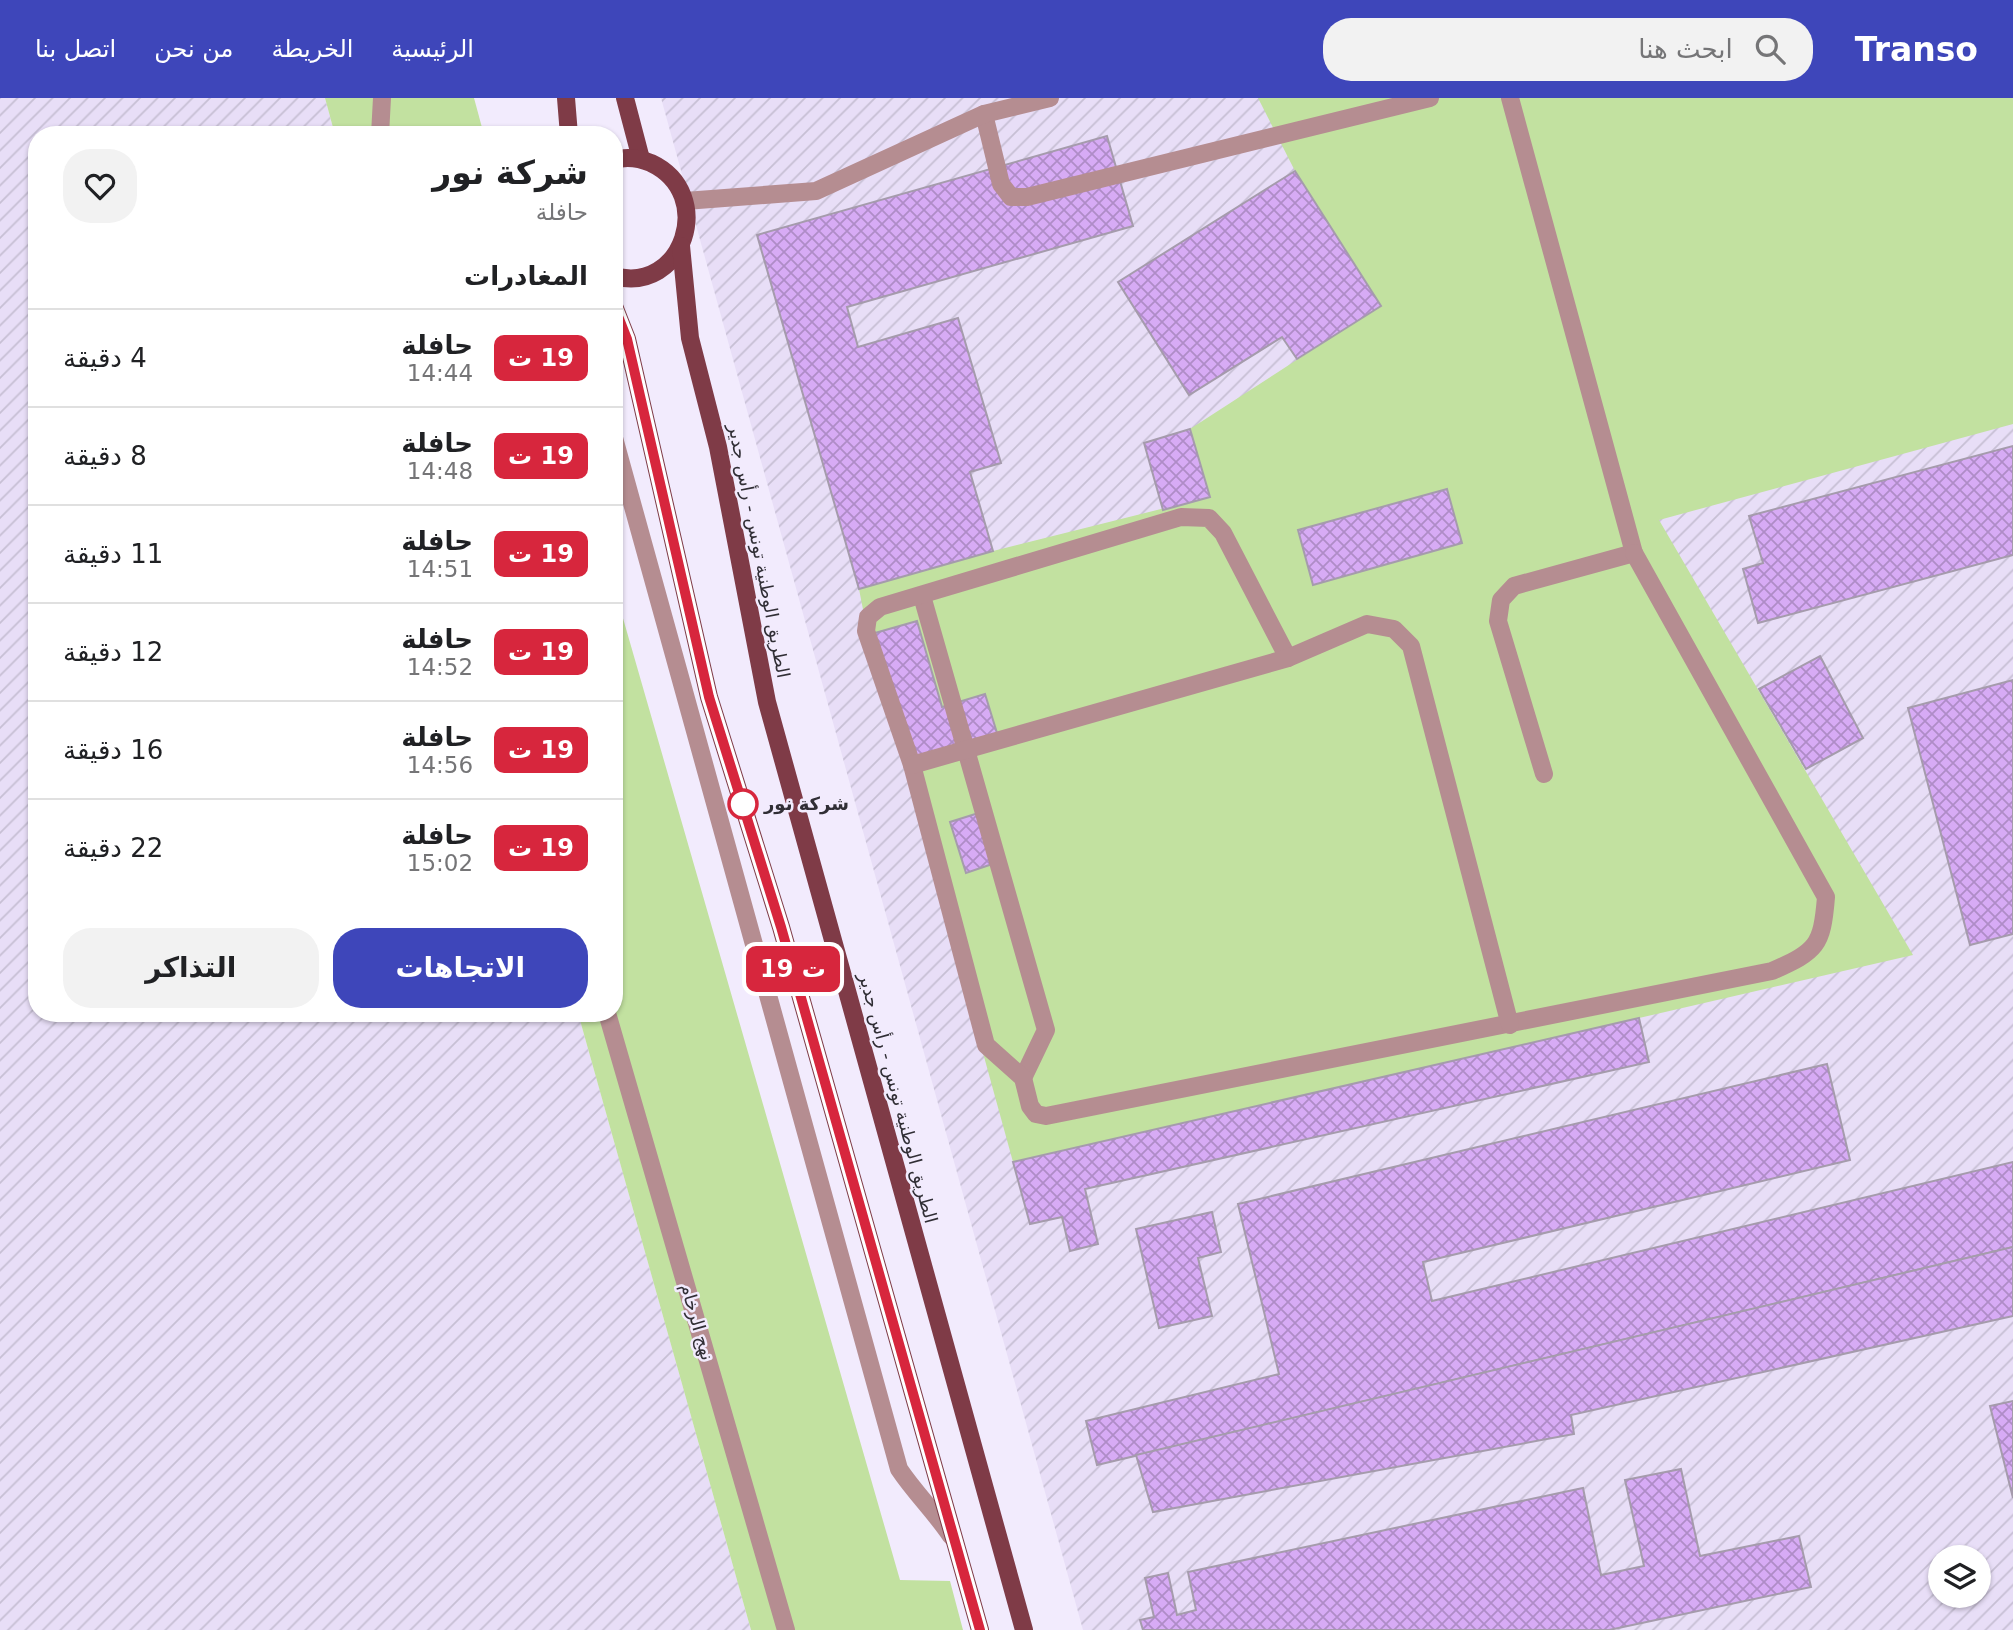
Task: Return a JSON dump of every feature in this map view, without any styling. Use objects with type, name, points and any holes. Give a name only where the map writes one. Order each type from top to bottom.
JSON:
[{"type":"main road","points":[[566,98],[568,126]]},
{"type":"main road","points":[[625,98],[641,159]]},
{"type":"main road","points":[[623,160],[641,159],[668,175],[685,201]]},
{"type":"main road","name":"الطريق الوطنية تونس - رأس جدير","points":[[685,201],[687,231],[681,246],[691,338],[718,447],[767,702],[1024,1630]]},
{"type":"main road","points":[[623,277],[638,278],[655,272],[671,260],[681,246]]},
{"type":"main road","points":[[623,329],[709,697],[781,927],[980,1630]]},
{"type":"street","points":[[380,126],[382,98]]},
{"type":"street","points":[[685,201],[816,191],[984,114],[1049,98]]},
{"type":"street","points":[[984,114],[1001,184],[1011,197],[1027,197],[1430,98]]},
{"type":"street","points":[[1289,658],[1223,533],[1209,518],[1181,517],[880,607],[868,617],[866,631],[912,765],[986,1045],[1023,1078],[1030,1106],[1036,1115],[1046,1116],[1772,971],[1806,956],[1823,932],[1826,897],[1634,553],[1510,98]]},
{"type":"street","points":[[623,471],[899,1469],[914,1490],[933,1508],[956,1543]]},
{"type":"street","points":[[1544,774],[1498,621],[1501,600],[1514,586],[1634,553]]},
{"type":"street","points":[[922,596],[1046,1030],[1023,1078]]},
{"type":"street","points":[[912,765],[967,747],[1289,658],[1367,624],[1394,629],[1411,646],[1510,1025]]},
{"type":"street","name":"نهج الرخام","points":[[610,1022],[786,1630]]},
{"type":"shaded area","points":[[0,98],[325,98],[333,126],[28,126],[28,1022],[581,1022],[751,1630],[0,1630]]},
{"type":"shaded area","points":[[661,98],[2013,98],[2013,1630],[1083,1630]]},
{"type":"green space","points":[[325,98],[474,98],[482,126],[333,126]]},
{"type":"green space","points":[[1258,98],[2013,98],[2013,424],[1659,520],[1913,955],[1013,1162],[868,635],[859,589],[993,551],[1209,497],[1190,429],[1380,306],[1295,171]]},
{"type":"green space","points":[[623,618],[900,1580],[950,1581],[963,1630],[751,1630],[581,1022],[623,1022]]},
{"type":"building","points":[[1107,136],[1133,226],[847,307],[858,347],[958,318],[1001,463],[970,472],[993,551],[859,589],[757,235]]},
{"type":"building","points":[[1295,171],[1381,306],[1297,359],[1282,337],[1189,395],[1118,282]]},
{"type":"building","points":[[1190,429],[1210,497],[1163,510],[1144,443]]},
{"type":"building","points":[[2013,446],[2013,555],[1758,623],[1743,569],[1763,563],[1749,516]]},
{"type":"building","points":[[1447,489],[1462,543],[1313,585],[1298,530]]},
{"type":"building","points":[[917,621],[942,707],[985,694],[1001,746],[907,773],[868,635]]},
{"type":"building","points":[[1820,656],[1863,738],[1806,769],[1759,689]]},
{"type":"building","points":[[2013,680],[2013,934],[1970,945],[1908,708]]},
{"type":"building","points":[[988,810],[1004,860],[966,873],[950,822]]},
{"type":"building","points":[[1639,1018],[1649,1062],[1085,1189],[1098,1244],[1070,1251],[1062,1217],[1030,1224],[1013,1162]]},
{"type":"building","points":[[1827,1064],[1850,1160],[1423,1262],[1432,1301],[2013,1162],[2013,1247],[1097,1465],[1086,1421],[1279,1374],[1238,1204]]},
{"type":"building","points":[[1212,1212],[1221,1252],[1198,1258],[1212,1316],[1159,1328],[1136,1229]]},
{"type":"building","points":[[2013,1247],[2013,1316],[1571,1415],[1574,1434],[1153,1512],[1136,1455]]},
{"type":"building","points":[[2013,1401],[2013,1498],[1990,1406]]},
{"type":"building","points":[[1681,1469],[1700,1556],[1799,1536],[1811,1587],[1609,1630],[1143,1630],[1140,1620],[1154,1617],[1145,1578],[1168,1573],[1177,1615],[1196,1610],[1188,1572],[1583,1488],[1601,1575],[1644,1566],[1625,1480]]},
{"type":"bus line","points":[[623,329],[709,697],[781,927],[980,1630]]},
{"type":"place","name":"شركة نور","points":[[743,804]]}]
